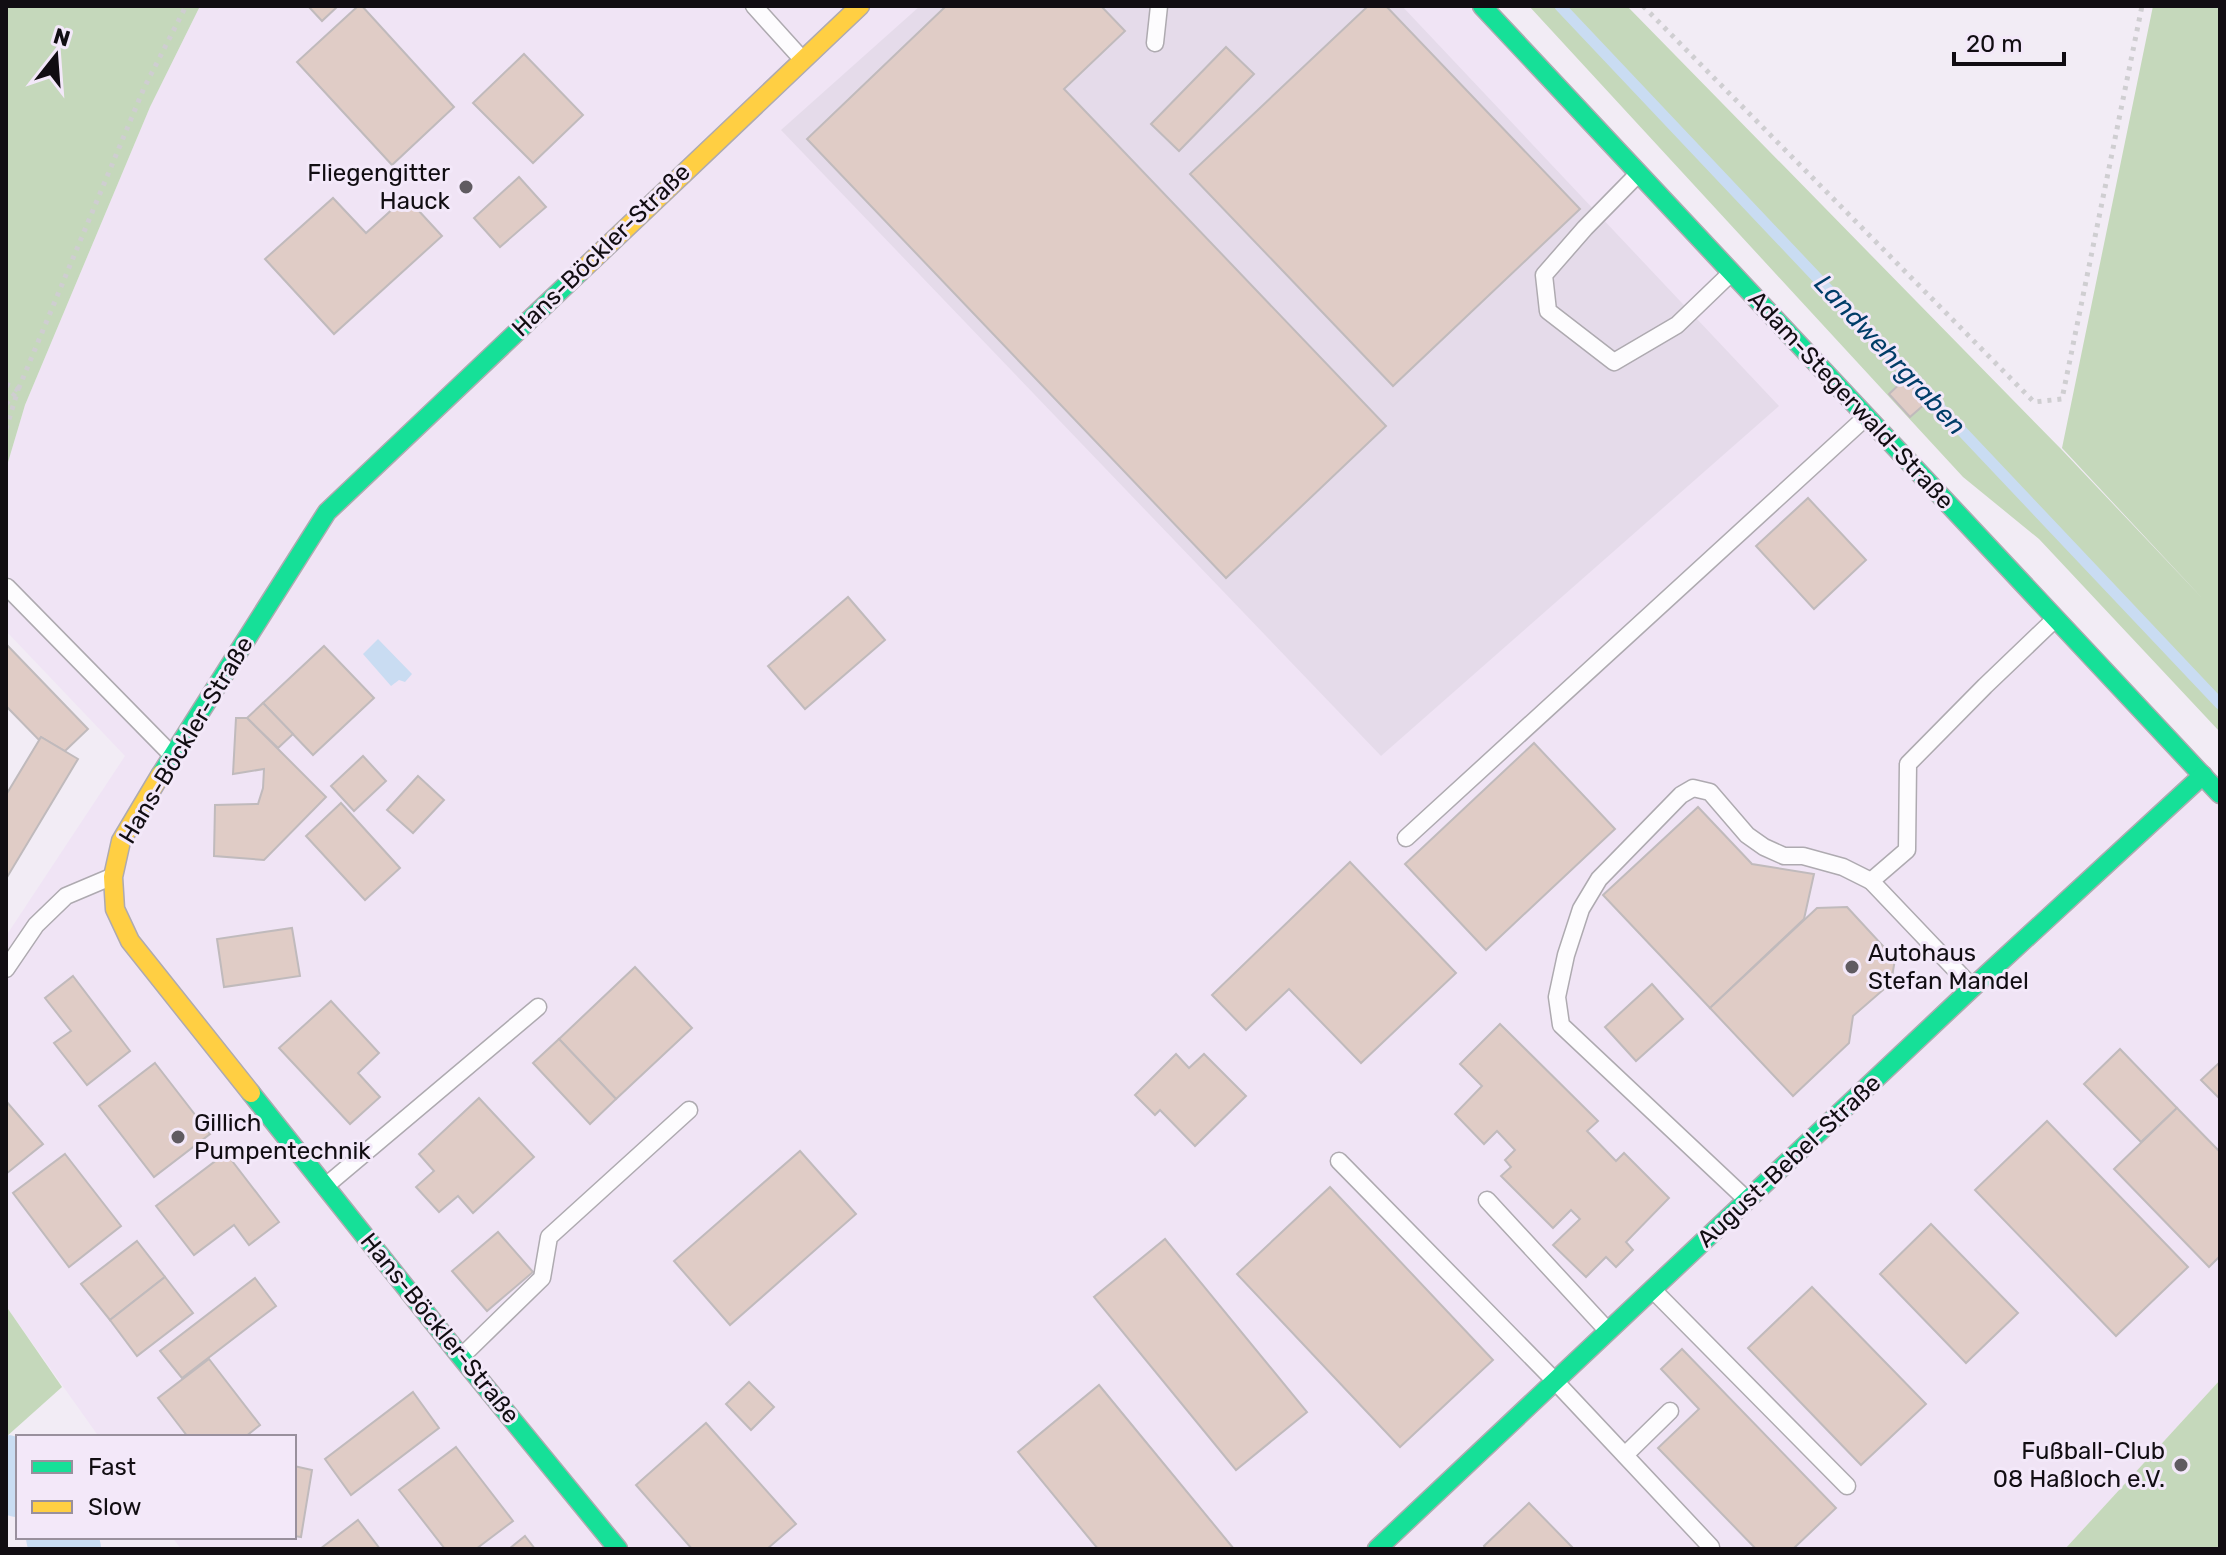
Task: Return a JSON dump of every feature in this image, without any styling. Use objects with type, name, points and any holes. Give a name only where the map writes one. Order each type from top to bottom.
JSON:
[{"type":"street","name":"Hans-Böckler-Straße","points":[[618,1549],[130,941],[115,909],[113,877],[121,841],[327,512],[860,6]]},
{"type":"street","name":"Adam-Stegerwald-Straße","points":[[1482,6],[2220,794]]},
{"type":"street","name":"August-Bebel-Straße","points":[[1377,1549],[1972,988],[2203,775]]},
{"type":"lane","points":[[754,6],[802,59]]},
{"type":"lane","points":[[1155,43],[1159,6]]},
{"type":"lane","points":[[1638,174],[1544,275],[1548,311],[1614,362],[1677,325],[1732,272]]},
{"type":"lane","points":[[1406,838],[1867,417]]},
{"type":"lane","points":[[7,587],[173,755]]},
{"type":"lane","points":[[1871,881],[1907,850],[1908,764],[2055,618]]},
{"type":"lane","points":[[1747,1200],[1561,1025],[1557,997],[1581,909],[1599,879],[1681,795],[1693,788],[1710,792],[1747,835],[1764,847],[1784,856],[1803,856],[1843,867],[1871,881],[1972,988]]},
{"type":"lane","points":[[6,969],[36,925],[66,896],[113,877]]},
{"type":"lane","points":[[326,1185],[538,1007]]},
{"type":"lane","points":[[461,1357],[542,1278],[549,1237],[689,1110]]},
{"type":"lane","points":[[1339,1161],[1555,1381],[1711,1547]]},
{"type":"lane","points":[[1487,1200],[1608,1331]]},
{"type":"lane","points":[[1653,1289],[1847,1486]]},
{"type":"lane","points":[[1625,1455],[1670,1411]]},
{"type":"path","points":[[6,429],[18,390],[144,88],[186,6]]},
{"type":"path","points":[[1643,6],[2034,402],[2062,399],[2142,6]]},
{"type":"path","points":[[6,384],[18,390]]},
{"type":"path","points":[[6,404],[18,390]]},
{"type":"shaded area","points":[[200,6],[1482,6],[2220,794],[2220,1380],[2065,1549],[181,1549],[174,1539],[296,1539],[296,1435],[98,1435],[6,1306],[6,936],[125,756],[6,631],[6,469],[25,405],[150,107]]},
{"type":"shaded area","points":[[920,6],[1402,6],[1779,406],[1381,756],[781,130]]},
{"type":"green space","points":[[6,6],[200,6],[150,107],[25,405],[6,469]]},
{"type":"green space","points":[[1529,6],[1627,6],[2062,450],[2203,599],[2062,448],[2153,6],[2220,6],[2220,732],[2039,539],[1963,477]]},
{"type":"green space","points":[[6,1306],[62,1387],[6,1437]]},
{"type":"green space","name":"Fußball-Club 08 Haßloch e.V.","points":[[2220,1380],[2220,1549],[2065,1549]]},
{"type":"water","points":[[378,639],[412,674],[405,682],[399,680],[391,686],[363,654]]},
{"type":"building","points":[[308,6],[338,6],[322,21]]},
{"type":"building","points":[[358,6],[362,6],[454,107],[392,165],[297,62]]},
{"type":"building","points":[[946,6],[1101,6],[1125,31],[1064,89],[1386,426],[1226,578],[807,139]]},
{"type":"building","points":[[1368,6],[1386,6],[1580,209],[1393,386],[1190,174]]},
{"type":"building","points":[[1226,47],[1254,74],[1179,151],[1151,124]]},
{"type":"building","points":[[524,54],[583,115],[533,163],[473,103]]},
{"type":"building","points":[[519,177],[546,207],[500,247],[474,218]]},
{"type":"building","points":[[406,197],[442,236],[334,334],[265,259],[333,198],[366,233]]},
{"type":"building","points":[[1905,379],[1926,403],[1910,417],[1889,394]]},
{"type":"building","points":[[1808,498],[1866,560],[1814,609],[1756,546]]},
{"type":"building","points":[[848,597],[885,640],[805,709],[768,666]]},
{"type":"building","points":[[6,644],[88,729],[65,751],[41,737],[39,740],[6,706]]},
{"type":"building","points":[[324,646],[374,698],[313,755],[263,703]]},
{"type":"building","points":[[263,703],[293,734],[278,748],[247,718]]},
{"type":"building","points":[[236,718],[247,718],[326,797],[264,860],[214,856],[215,805],[258,804],[263,788],[264,769],[233,774]]},
{"type":"building","points":[[41,737],[78,759],[6,879],[6,795]]},
{"type":"building","points":[[1534,743],[1615,829],[1486,950],[1405,864]]},
{"type":"building","points":[[363,756],[386,781],[354,811],[331,786]]},
{"type":"building","points":[[418,776],[444,800],[413,833],[387,810]]},
{"type":"building","points":[[341,803],[400,868],[365,900],[306,836]]},
{"type":"building","points":[[1698,807],[1752,864],[1814,874],[1804,919],[1710,1008],[1603,895]]},
{"type":"building","points":[[1350,862],[1456,973],[1361,1063],[1289,989],[1246,1030],[1212,995]]},
{"type":"building","points":[[1847,907],[1895,959],[1891,983],[1853,1016],[1849,1043],[1793,1096],[1710,1008],[1817,908]]},
{"type":"building","points":[[292,928],[300,976],[224,987],[217,939]]},
{"type":"building","points":[[635,967],[692,1028],[616,1099],[559,1039]]},
{"type":"building","points":[[73,976],[130,1051],[87,1085],[54,1043],[71,1031],[45,998]]},
{"type":"building","points":[[1652,984],[1683,1019],[1636,1061],[1605,1027]]},
{"type":"building","points":[[331,1001],[379,1053],[358,1073],[380,1097],[350,1124],[279,1048]]},
{"type":"building","points":[[1500,1024],[1598,1121],[1587,1131],[1616,1161],[1624,1153],[1669,1198],[1626,1242],[1633,1250],[1616,1267],[1606,1257],[1586,1277],[1553,1245],[1580,1219],[1571,1210],[1553,1228],[1501,1176],[1511,1167],[1505,1160],[1515,1150],[1497,1131],[1484,1144],[1455,1114],[1482,1086],[1460,1064]]},
{"type":"building","points":[[559,1039],[616,1099],[590,1124],[533,1063]]},
{"type":"building","points":[[2120,1049],[2177,1108],[2141,1142],[2084,1084]]},
{"type":"building","points":[[1176,1054],[1189,1068],[1204,1054],[1246,1096],[1195,1146],[1160,1110],[1155,1115],[1135,1095]]},
{"type":"building","points":[[2220,1062],[2220,1099],[2201,1080]]},
{"type":"building","points":[[155,1063],[210,1134],[154,1177],[99,1106]]},
{"type":"building","points":[[479,1098],[534,1157],[473,1213],[458,1196],[439,1212],[416,1187],[434,1171],[419,1154]]},
{"type":"building","points":[[6,1101],[43,1144],[6,1174]]},
{"type":"building","points":[[2177,1108],[2220,1152],[2220,1256],[2209,1267],[2114,1169]]},
{"type":"building","points":[[2047,1121],[2188,1267],[2116,1336],[1975,1190]]},
{"type":"building","points":[[800,1151],[856,1214],[730,1325],[674,1261]]},
{"type":"building","points":[[226,1153],[279,1222],[249,1245],[234,1225],[194,1255],[156,1206]]},
{"type":"building","points":[[65,1154],[121,1226],[69,1267],[13,1193]]},
{"type":"building","points":[[1330,1187],[1493,1360],[1400,1447],[1237,1274]]},
{"type":"building","points":[[1931,1224],[2018,1313],[1966,1363],[1880,1274]]},
{"type":"building","points":[[498,1232],[533,1272],[487,1311],[452,1271]]},
{"type":"building","points":[[1165,1239],[1307,1412],[1236,1470],[1094,1297]]},
{"type":"building","points":[[137,1241],[165,1277],[110,1320],[81,1284]]},
{"type":"building","points":[[165,1277],[193,1313],[137,1356],[110,1320]]},
{"type":"building","points":[[255,1278],[276,1306],[182,1378],[160,1351]]},
{"type":"building","points":[[1812,1287],[1926,1404],[1861,1465],[1748,1348]]},
{"type":"building","points":[[1682,1349],[1836,1508],[1793,1549],[1756,1549],[1658,1448],[1699,1409],[1661,1369]]},
{"type":"building","points":[[209,1359],[260,1425],[248,1435],[186,1435],[158,1398]]},
{"type":"building","points":[[749,1382],[774,1407],[751,1430],[726,1404]]},
{"type":"building","points":[[1099,1385],[1234,1549],[1098,1549],[1018,1452]]},
{"type":"building","points":[[413,1392],[439,1428],[351,1495],[325,1459]]},
{"type":"building","points":[[706,1423],[796,1524],[767,1549],[692,1549],[636,1485]]},
{"type":"building","points":[[456,1447],[513,1521],[476,1549],[445,1549],[399,1490]]},
{"type":"building","points":[[296,1466],[312,1470],[301,1537],[296,1536]]},
{"type":"building","points":[[1529,1503],[1574,1549],[1486,1549],[1484,1546]]},
{"type":"building","points":[[358,1520],[380,1549],[320,1549]]},
{"type":"building","points":[[525,1536],[535,1549],[509,1549]]},
{"type":"waterway","name":"Landwehrgraben","points":[[1560,6],[2220,704]]},
{"type":"waterway","points":[[6,1468],[16,1481]]},
{"type":"waterway","points":[[60,1539],[68,1549]]},
{"type":"traffic: fast","points":[[1482,6],[2220,794]]},
{"type":"traffic: fast","points":[[161,774],[327,512],[580,272]]},
{"type":"traffic: fast","points":[[1377,1549],[1972,988],[2203,775]]},
{"type":"traffic: fast","points":[[251,1093],[618,1549]]},
{"type":"traffic: slow","points":[[580,272],[860,6]]},
{"type":"traffic: slow","points":[[161,774],[121,841],[113,877],[115,909],[130,941],[251,1093]]},
{"type":"place","name":"Fliegengitter Hauck","points":[[466,187]]},
{"type":"place","name":"Autohaus Stefan Mandel","points":[[1852,967]]},
{"type":"place","name":"Gillich Pumpentechnik","points":[[178,1137]]},
{"type":"place","name":"Fußball-Club 08 Haßloch e.V.","points":[[2181,1465]]}]
